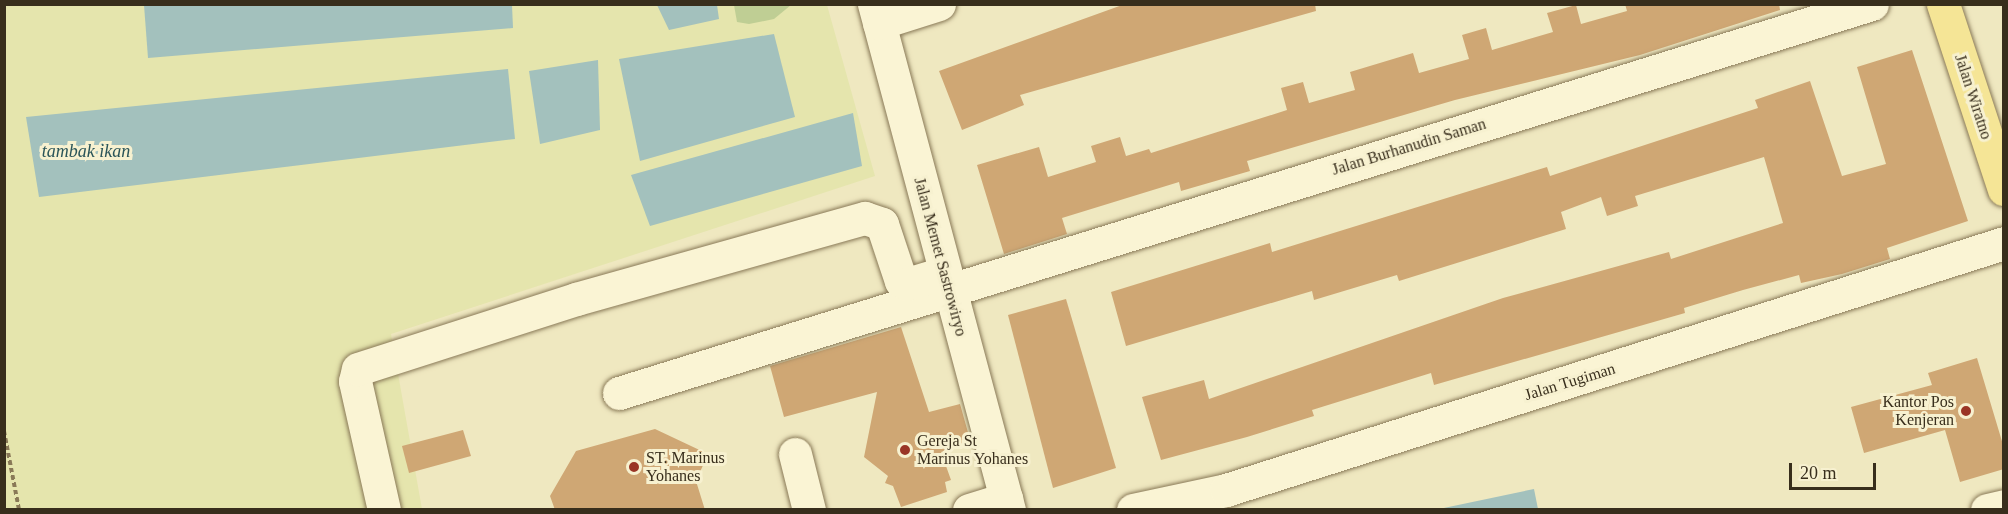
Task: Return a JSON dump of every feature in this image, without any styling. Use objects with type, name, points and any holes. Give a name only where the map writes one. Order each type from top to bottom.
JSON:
[{"type":"main road","name":"Jalan Wiratno","points":[[1943,4],[2004,189]]},
{"type":"street","points":[[876,14],[939,4]]},
{"type":"street","name":"Jalan Burhanudin Saman","points":[[945,281],[1872,4]]},
{"type":"street","name":"Jalan Memet Sastrowiryo","points":[[876,14],[945,281],[1007,504]]},
{"type":"street","points":[[384,510],[355,381],[358,369],[576,299],[865,218],[882,224],[927,209]]},
{"type":"street","points":[[882,224],[901,281],[907,284],[945,281]]},
{"type":"street","name":"Jalan Tugiman","points":[[1133,510],[1226,490],[2004,243]]},
{"type":"street","points":[[619,393],[945,281]]},
{"type":"street","points":[[795,454],[809,510]]},
{"type":"street","points":[[969,510],[1007,504]]},
{"type":"street","points":[[1986,510],[2004,506]]},
{"type":"path","points":[[4,431],[19,510]]},
{"type":"green space","points":[[734,4],[791,5],[774,19],[749,24],[737,22]]},
{"type":"green space","points":[[4,5],[827,5],[875,176],[391,334],[422,509],[5,509]]},
{"type":"water","points":[[144,5],[512,5],[513,28],[148,58]]},
{"type":"water","points":[[657,5],[717,5],[719,19],[669,30]]},
{"type":"water","points":[[774,34],[795,117],[640,161],[619,59]]},
{"type":"water","points":[[598,60],[600,130],[540,144],[529,71]]},
{"type":"water","name":"tambak ikan","points":[[508,69],[515,139],[39,197],[26,117]]},
{"type":"water","points":[[853,113],[862,166],[650,226],[631,175]]},
{"type":"water","points":[[1534,489],[1538,509],[1439,509]]},
{"type":"building","points":[[1125,4],[1315,4],[1316,11],[1020,95],[1024,105],[962,130],[939,71]]},
{"type":"building","points":[[1625,4],[1779,4],[1780,10],[1640,55],[1455,100],[1247,161],[1250,171],[1181,191],[1179,182],[1062,218],[1067,234],[1004,254],[977,165],[1039,147],[1048,177],[1096,162],[1091,146],[1120,137],[1126,156],[1149,149],[1151,153],[1287,110],[1281,88],[1303,82],[1309,103],[1355,90],[1350,72],[1413,53],[1419,73],[1469,59],[1462,35],[1486,28],[1492,50],[1553,32],[1547,13],[1576,5],[1581,24],[1627,11]]},
{"type":"building","points":[[1912,50],[1968,221],[1887,248],[1890,259],[1842,274],[1801,283],[1799,275],[1743,290],[1684,308],[1685,313],[1434,385],[1431,373],[1312,410],[1314,416],[1161,460],[1142,397],[1204,380],[1209,399],[1503,298],[1669,252],[1671,259],[1783,223],[1764,157],[1635,196],[1638,206],[1607,216],[1601,197],[1561,212],[1566,229],[1399,281],[1397,275],[1314,300],[1312,291],[1126,346],[1111,292],[1270,243],[1272,252],[1547,167],[1550,176],[1758,108],[1755,100],[1810,81],[1842,176],[1886,164],[1857,67]]},
{"type":"building","points":[[1066,299],[1116,468],[1053,488],[1008,315]]},
{"type":"building","points":[[901,327],[929,412],[960,404],[971,443],[941,452],[951,480],[945,482],[947,492],[901,507],[893,486],[885,483],[888,476],[864,457],[877,392],[784,417],[770,366]]},
{"type":"building","points":[[1977,358],[2004,448],[2004,469],[1960,482],[1945,430],[1864,453],[1851,407],[1932,385],[1928,373]]},
{"type":"building","name":"ST. Marinus Yohanes","points":[[655,429],[708,454],[696,481],[705,510],[555,510],[550,496],[576,451]]},
{"type":"building","points":[[463,430],[471,456],[409,473],[402,446]]},
{"type":"place","name":"Kantor Pos Kenjeran","points":[[1966,411]]},
{"type":"place","name":"Gereja St Marinus Yohanes","points":[[905,450]]},
{"type":"place","name":"ST. Marinus Yohanes","points":[[634,467]]}]
